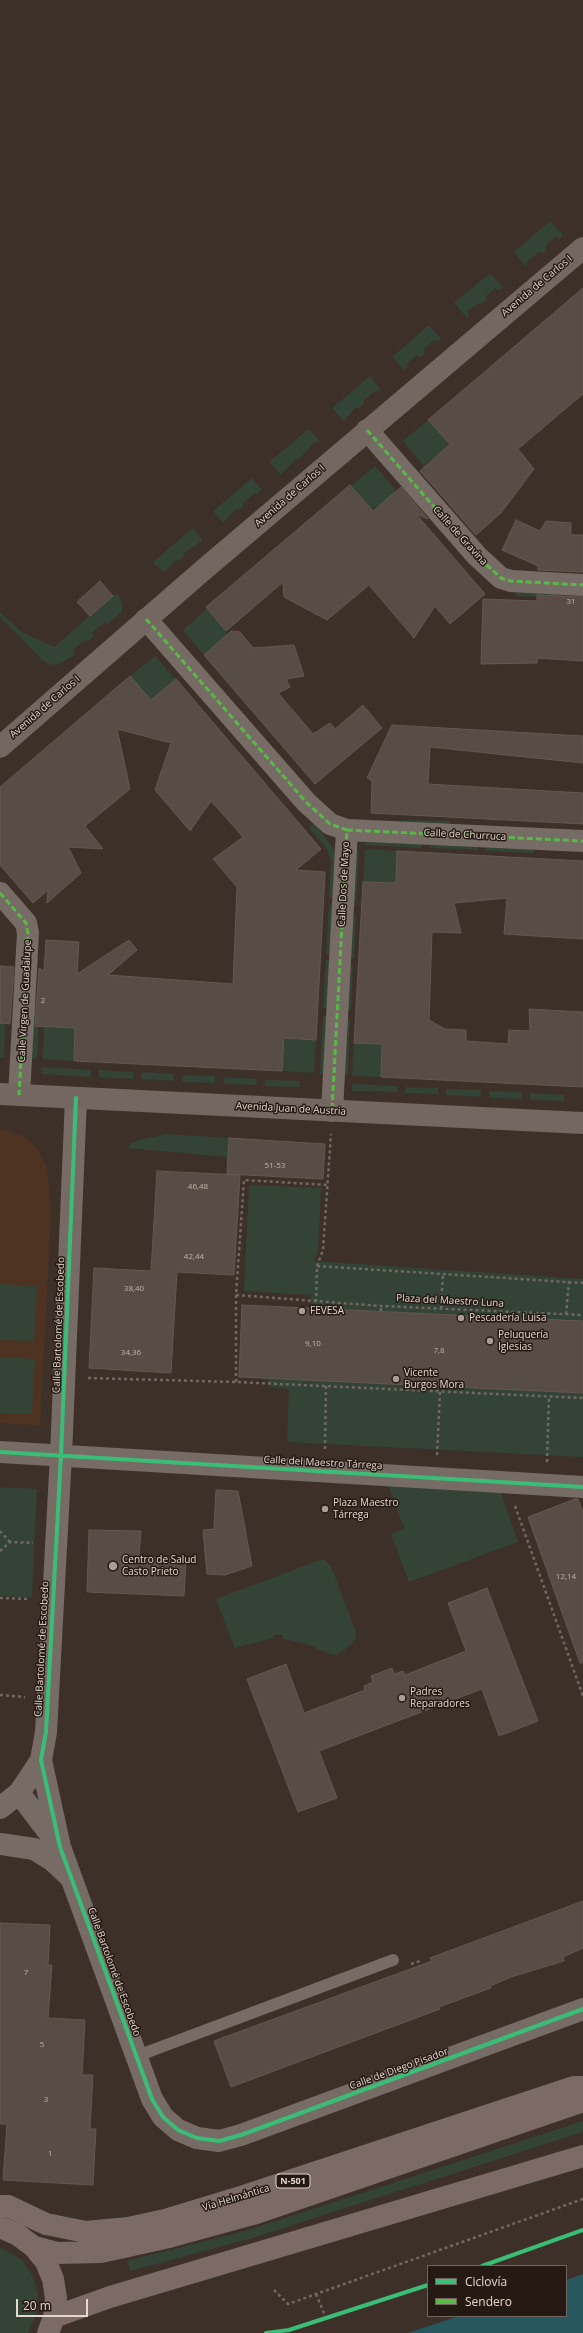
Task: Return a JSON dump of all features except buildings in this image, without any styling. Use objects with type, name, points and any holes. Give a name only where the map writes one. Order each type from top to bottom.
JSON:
[{"type":"highway","name":"Vía Helmántica","points":[[0,2206],[8,2206],[46,2224],[86,2232],[128,2228],[244,2196],[574,2087],[583,2086]]},
{"type":"highway","name":"Vía Helmántica","points":[[34,2247],[58,2254],[101,2252],[169,2237],[253,2214],[583,2101]]},
{"type":"highway","points":[[52,2328],[110,2298],[583,2156]]},
{"type":"highway","name":"N-501","points":[[0,2227],[18,2235],[34,2247],[46,2262],[53,2279],[56,2298],[52,2328]]},
{"type":"main road","name":"Avenida de Carlos I","points":[[0,747],[146,619],[583,248]]},
{"type":"main road","name":"Avenida Juan de Austria","points":[[9,1094],[583,1124]]},
{"type":"street","name":"Calle de Gravina","points":[[368,430],[477,556],[501,578],[511,581],[583,585]]},
{"type":"street","name":"Calle Dos de Mayo","points":[[146,619],[306,802],[330,824],[347,830],[332,1111]]},
{"type":"street","name":"Calle de Churruca","points":[[347,830],[583,841]]},
{"type":"street","name":"Calle Virgen de Guadalupe","points":[[0,893],[26,923],[28,933],[9,1094]]},
{"type":"street","name":"Calle Bartolomé de Escobedo","points":[[76,1098],[61,1455],[46,1732],[42,1760],[60,1847],[152,2099],[163,2117],[178,2130],[197,2138],[219,2141]]},
{"type":"street","name":"Calle del Maestro Tárrega","points":[[0,1452],[583,1487]]},
{"type":"street","name":"Calle Bartolomé de Escobedo","points":[[0,1808],[19,1793],[42,1760]]},
{"type":"street","points":[[19,1793],[60,1847]]},
{"type":"street","points":[[0,1844],[34,1849],[52,1860],[71,1878]]},
{"type":"street","name":"Calle de Diego Pisador","points":[[219,2141],[241,2135],[583,2009]]},
{"type":"lane","points":[[137,2056],[394,1960]]},
{"type":"path","points":[[316,1302],[317,1266],[324,1250],[332,1111]]},
{"type":"path","points":[[236,1382],[236,1295],[244,1180],[328,1184]]},
{"type":"path","points":[[317,1266],[583,1283]]},
{"type":"path","points":[[441,1309],[443,1273]]},
{"type":"path","points":[[566,1314],[569,1282]]},
{"type":"path","points":[[381,1306],[381,1311]]},
{"type":"path","points":[[499,1312],[499,1317]]},
{"type":"path","points":[[81,1378],[236,1382],[583,1398]]},
{"type":"path","points":[[376,1384],[376,1389]]},
{"type":"path","points":[[325,1451],[326,1386]]},
{"type":"path","points":[[496,1389],[496,1394]]},
{"type":"path","points":[[437,1458],[440,1392]]},
{"type":"path","points":[[547,1462],[549,1397]]},
{"type":"path","points":[[512,1498],[583,1696]]},
{"type":"path","points":[[0,1531],[10,1542]]},
{"type":"path","points":[[0,1551],[10,1542],[41,1543]]},
{"type":"path","points":[[0,1598],[38,1599]]},
{"type":"path","points":[[0,1695],[26,1697]]},
{"type":"path","points":[[274,2290],[288,2304],[583,2200]]},
{"type":"path","points":[[316,2294],[326,2318]]},
{"type":"path","points":[[319,2321],[333,2316]]},
{"type":"shaded area","points":[[0,1129],[21,1135],[37,1148],[47,1168],[51,1213],[40,1426],[0,1423]]},
{"type":"green space","points":[[550,221],[563,235],[559,239],[556,236],[545,246],[547,250],[543,253],[539,252],[528,261],[526,267],[514,252]]},
{"type":"green space","points":[[490,273],[503,287],[499,290],[495,288],[486,296],[487,300],[482,304],[479,303],[468,311],[469,315],[467,318],[454,303]]},
{"type":"green space","points":[[429,325],[441,339],[438,342],[434,340],[424,349],[425,353],[421,357],[416,356],[407,363],[408,367],[404,370],[392,357]]},
{"type":"green space","points":[[370,376],[381,390],[378,392],[375,391],[364,400],[364,404],[359,408],[356,407],[344,421],[332,408]]},
{"type":"green space","points":[[428,420],[448,442],[447,446],[424,466],[403,441]]},
{"type":"green space","points":[[309,429],[320,441],[314,443],[281,475],[269,462]]},
{"type":"green space","points":[[375,466],[397,491],[377,507],[370,508],[351,486]]},
{"type":"green space","points":[[252,478],[262,490],[257,494],[255,493],[243,503],[243,507],[236,509],[223,523],[213,511]]},
{"type":"green space","points":[[193,528],[203,540],[183,554],[184,557],[179,561],[176,560],[164,573],[153,562]]},
{"type":"green space","points":[[516,589],[563,591],[563,598],[516,596]]},
{"type":"green space","points":[[116,593],[121,599],[123,608],[120,614],[107,624],[104,623],[92,633],[93,637],[89,641],[85,640],[73,650],[75,655],[57,665],[48,664],[42,660],[0,617],[0,612],[22,632],[54,647]]},
{"type":"green space","points":[[207,609],[226,631],[227,635],[204,655],[183,630]]},
{"type":"green space","points":[[155,656],[176,679],[152,699],[149,698],[130,676]]},
{"type":"green space","points":[[402,820],[450,821],[450,827],[402,825]]},
{"type":"green space","points":[[314,823],[336,851],[336,898],[329,898],[331,860],[325,846],[309,828]]},
{"type":"green space","points":[[365,838],[423,841],[422,848],[365,845]]},
{"type":"green space","points":[[430,842],[478,844],[478,850],[430,848]]},
{"type":"green space","points":[[485,845],[534,848],[533,853],[485,851]]},
{"type":"green space","points":[[365,849],[397,851],[396,883],[363,882]]},
{"type":"green space","points":[[353,850],[359,850],[356,906],[350,906]]},
{"type":"green space","points":[[329,904],[336,905],[333,954],[326,954]]},
{"type":"green space","points":[[350,914],[356,915],[354,958],[348,958]]},
{"type":"green space","points":[[326,960],[333,961],[330,1009],[323,1008]]},
{"type":"green space","points":[[347,965],[353,965],[351,1010],[345,1010]]},
{"type":"green space","points":[[34,1001],[40,1002],[37,1059],[30,1059]]},
{"type":"green space","points":[[323,1016],[330,1016],[327,1074],[320,1074]]},
{"type":"green space","points":[[344,1019],[350,1019],[348,1075],[342,1075]]},
{"type":"green space","points":[[0,1023],[5,1024],[4,1057],[0,1057]]},
{"type":"green space","points":[[44,1026],[75,1028],[74,1061],[43,1059]]},
{"type":"green space","points":[[285,1038],[316,1040],[314,1073],[282,1071]]},
{"type":"green space","points":[[354,1043],[380,1044],[382,1048],[381,1077],[352,1076]]},
{"type":"green space","points":[[41,1067],[91,1070],[91,1077],[41,1074]]},
{"type":"green space","points":[[99,1070],[133,1072],[133,1079],[99,1077]]},
{"type":"green space","points":[[142,1072],[174,1074],[174,1081],[141,1079]]},
{"type":"green space","points":[[183,1075],[215,1076],[215,1083],[182,1082]]},
{"type":"green space","points":[[224,1077],[257,1079],[256,1085],[224,1084]]},
{"type":"green space","points":[[265,1080],[300,1081],[299,1087],[265,1086]]},
{"type":"green space","points":[[352,1084],[397,1086],[397,1092],[352,1091]]},
{"type":"green space","points":[[405,1087],[438,1088],[438,1094],[405,1093]]},
{"type":"green space","points":[[446,1089],[481,1090],[481,1097],[446,1095]]},
{"type":"green space","points":[[489,1091],[522,1092],[522,1099],[489,1098]]},
{"type":"green space","points":[[530,1093],[564,1095],[564,1101],[530,1100]]},
{"type":"green space","points":[[166,1134],[229,1138],[228,1157],[128,1148],[130,1144],[139,1140]]},
{"type":"green space","points":[[249,1185],[321,1188],[318,1253],[313,1261],[583,1279],[583,1321],[310,1308],[311,1295],[244,1291]]},
{"type":"green space","points":[[0,1284],[37,1286],[34,1341],[0,1340]]},
{"type":"green space","points":[[0,1357],[35,1359],[32,1414],[0,1413]]},
{"type":"green space","points":[[268,1378],[583,1393],[583,1457],[287,1442],[289,1389],[269,1387]]},
{"type":"green space","points":[[388,1485],[501,1493],[518,1542],[409,1582],[391,1534],[404,1528]]},
{"type":"green space","points":[[0,1487],[37,1489],[32,1598],[0,1596]]},
{"type":"green space","points":[[323,1559],[331,1566],[356,1632],[355,1639],[351,1645],[337,1655],[330,1654],[304,1643],[283,1639],[283,1635],[274,1635],[274,1638],[235,1648],[216,1599]]},
{"type":"green space","points":[[583,2121],[583,2132],[252,2238],[130,2271],[127,2261],[248,2230]]},
{"type":"green space","points":[[0,2247],[21,2259],[33,2276],[38,2295],[36,2315],[28,2333],[0,2333]]},
{"type":"water","points":[[583,2274],[583,2333],[408,2333],[456,2317],[567,2317],[567,2280]]},
{"type":"marked path","points":[[367,430],[477,556],[501,578],[511,581],[583,585]]},
{"type":"marked path","points":[[146,619],[306,802],[330,824],[347,830],[332,1111]]},
{"type":"marked path","points":[[347,830],[583,841]]},
{"type":"marked path","points":[[0,893],[26,923],[28,933],[19,1095]]},
{"type":"cycle path","points":[[76,1098],[61,1455],[46,1732],[41,1760],[60,1847],[152,2099],[163,2117],[178,2130],[197,2138],[219,2141],[241,2135],[583,2009]]},
{"type":"cycle path","points":[[0,1452],[583,1487]]},
{"type":"cycle path","points":[[485,2265],[583,2230]]},
{"type":"cycle path","points":[[266,2333],[289,2330],[427,2285]]},
{"type":"place","name":"FEVESA","points":[[302,1311]]},
{"type":"place","name":"Pescadería Luisa","points":[[461,1318]]},
{"type":"place","name":"Peluquería Iglesias","points":[[490,1341]]},
{"type":"place","name":"Vicente Burgos Mora","points":[[396,1379]]},
{"type":"place","name":"Plaza Maestro Tárrega","points":[[325,1509]]},
{"type":"place","name":"Centro de Salud Casto Prieto","points":[[113,1566]]},
{"type":"place","name":"Padres Reparadores","points":[[402,1698]]}]
